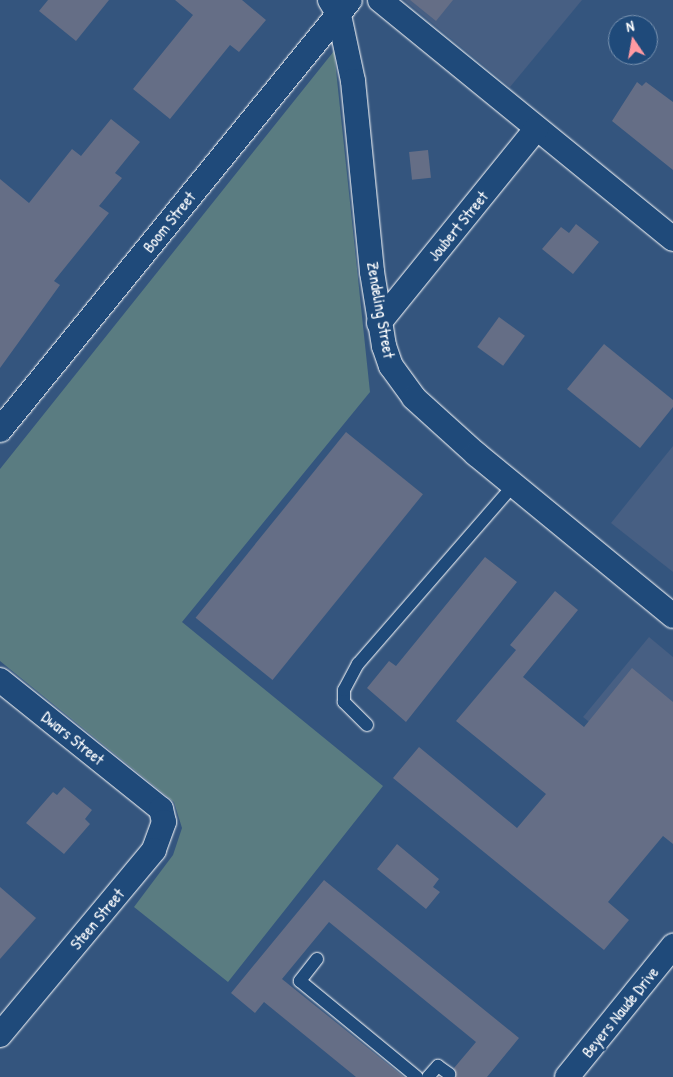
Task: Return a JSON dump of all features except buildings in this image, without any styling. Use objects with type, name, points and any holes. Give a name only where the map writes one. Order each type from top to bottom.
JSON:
[{"type":"street","points":[[380,0],[673,239]]},
{"type":"street","name":"Zendeling Street","points":[[340,5],[353,81],[380,322],[391,366],[414,398],[514,486],[673,616]]},
{"type":"street","name":"Boom Street","points":[[0,430],[340,5]]},
{"type":"street","name":"Joubert Street","points":[[380,322],[536,129]]},
{"type":"street","name":"Dwars Street","points":[[0,680],[146,797]]},
{"type":"street","name":"Steen Street","points":[[0,1035],[154,850],[164,822],[161,809],[146,797]]},
{"type":"street","name":"Beyers Naude Drive","points":[[567,1077],[673,946]]},
{"type":"lane","points":[[367,725],[344,702],[344,690],[358,664],[514,486]]},
{"type":"lane","points":[[317,959],[300,981],[418,1077]]},
{"type":"lane","points":[[428,1077],[438,1066],[449,1074]]},
{"type":"shaded area","points":[[404,0],[582,0],[510,87]]},
{"type":"shaded area","points":[[673,446],[673,572],[611,523]]},
{"type":"shaded area","points":[[649,637],[673,657],[673,790],[583,717]]},
{"type":"green space","points":[[334,51],[370,392],[182,622],[383,786],[228,982],[134,907],[173,855],[182,828],[174,802],[0,661],[0,469]]}]
